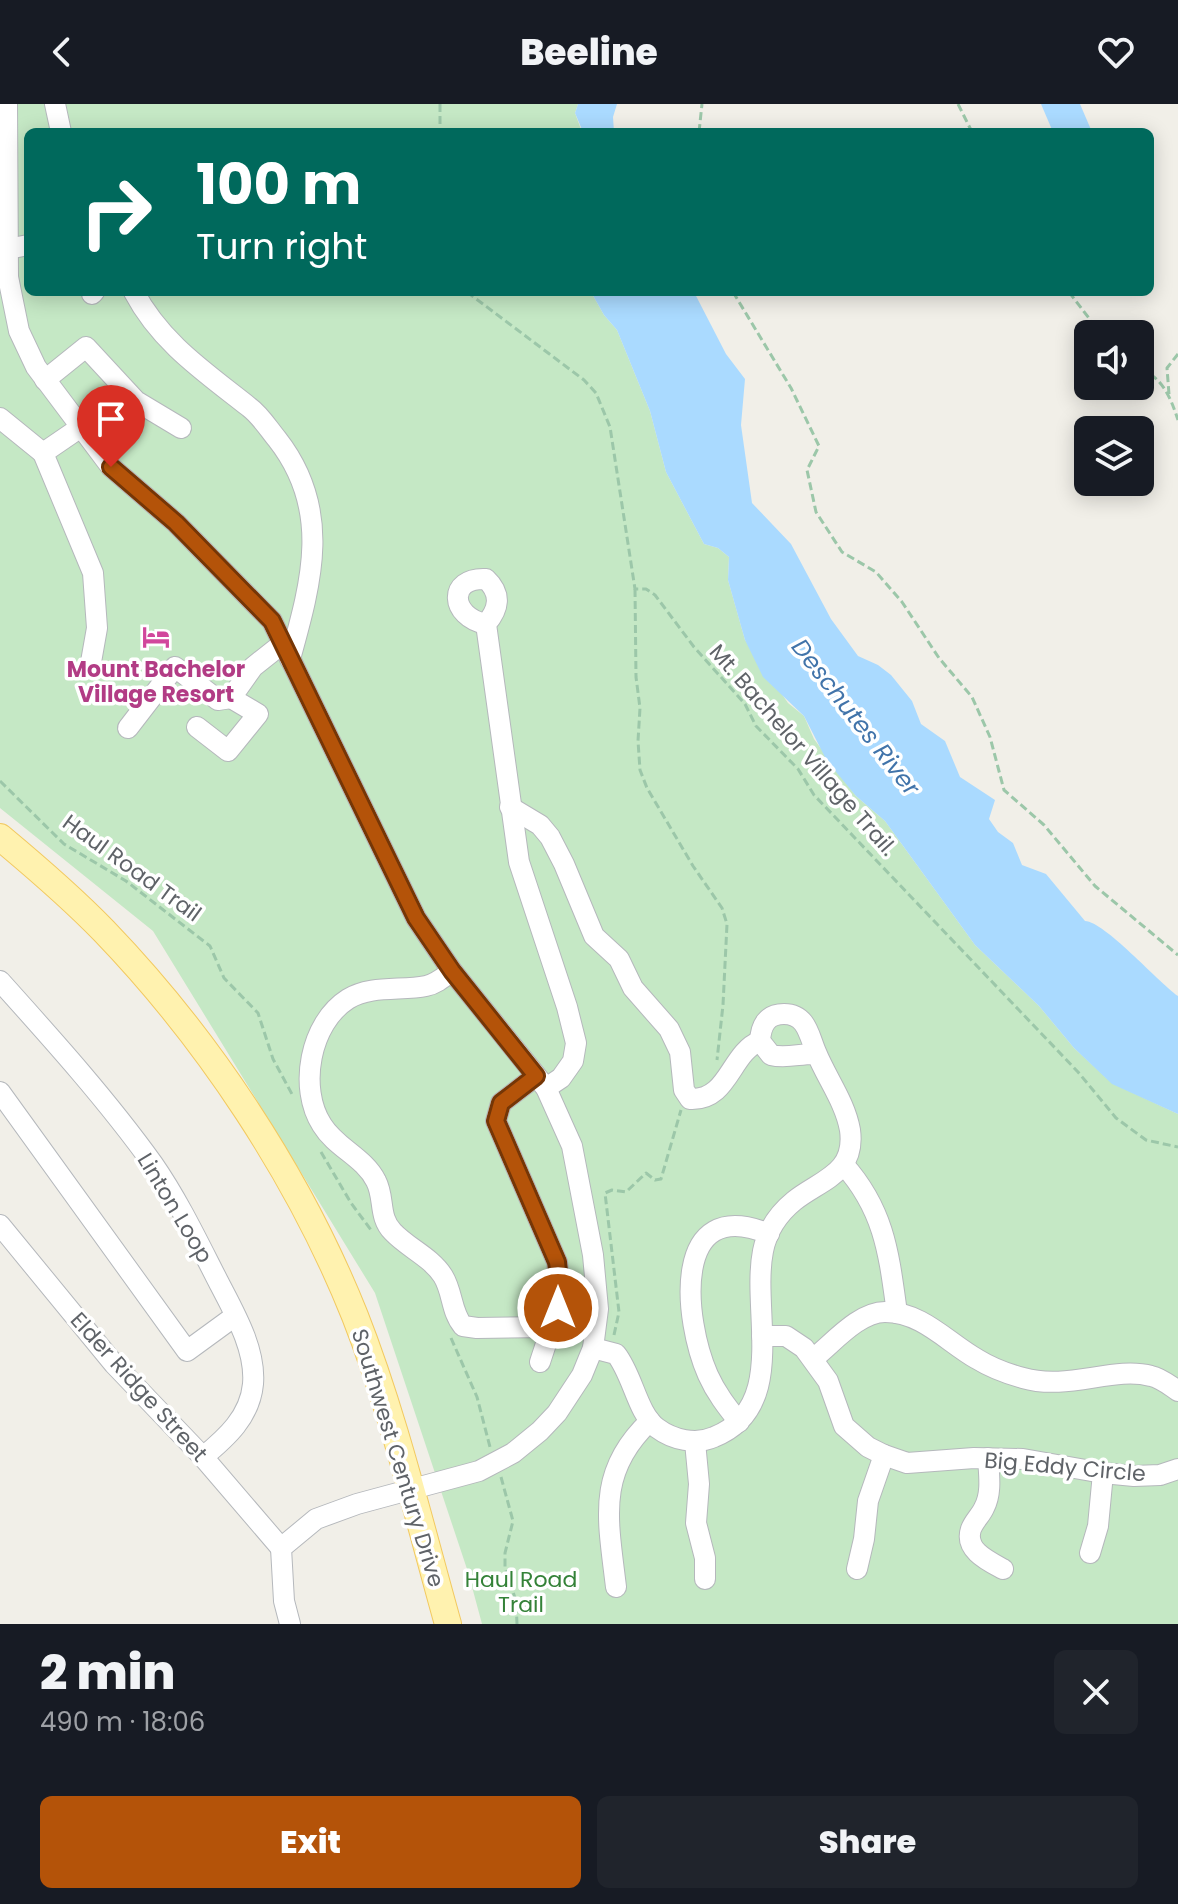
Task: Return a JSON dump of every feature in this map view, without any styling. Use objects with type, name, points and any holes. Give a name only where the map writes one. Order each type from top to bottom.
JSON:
[{"type":"main road","name":"Southwest Century Drive","points":[[0,837],[103,930],[174,1011],[233,1091],[278,1163],[319,1238],[355,1315],[386,1404],[448,1624]]},
{"type":"street","points":[[7,104],[4,161],[18,247],[8,277],[19,331],[36,367],[111,467],[176,523],[272,621],[416,918],[452,971],[541,1082],[572,1146],[593,1255],[600,1349],[557,1413],[513,1453],[479,1471],[316,1519],[281,1548],[284,1601],[290,1624]]},
{"type":"street","points":[[55,104],[60,128]]},
{"type":"street","points":[[136,296],[146,315],[171,345],[253,410],[291,457],[307,490],[313,524],[305,608],[286,651],[253,667],[231,698]]},
{"type":"street","points":[[45,380],[86,347],[136,401],[181,428]]},
{"type":"street","points":[[0,418],[43,453],[93,573],[97,628],[91,662]]},
{"type":"street","points":[[43,453],[81,427]]},
{"type":"street","points":[[486,624],[519,862],[576,1043],[573,1061],[561,1078],[541,1082],[501,1103],[496,1121],[557,1262],[560,1287],[558,1308],[540,1362]]},
{"type":"street","points":[[128,728],[175,667],[218,700],[231,698],[258,714],[228,751],[197,727]]},
{"type":"street","points":[[510,807],[540,825],[550,837],[594,936],[619,959],[633,988],[669,1029],[680,1052],[687,1097],[698,1099],[721,1088],[746,1051],[760,1041],[764,1022],[771,1015],[794,1015],[805,1023],[816,1054],[843,1106],[850,1131],[844,1165],[824,1184],[796,1199],[779,1214],[769,1234],[759,1274],[763,1366],[747,1413],[739,1422],[718,1436],[695,1442],[658,1429],[650,1421],[622,1361],[616,1354],[600,1349]]},
{"type":"street","points":[[452,971],[428,986],[369,991],[347,1000],[325,1024],[314,1045],[310,1095],[321,1124],[340,1146],[366,1165],[378,1184],[381,1212],[391,1230],[442,1274],[452,1293],[457,1319],[463,1326],[551,1327]]},
{"type":"street","name":"Linton Loop","points":[[0,981],[88,1082],[154,1165],[186,1220],[249,1346],[253,1384],[246,1410],[229,1435],[203,1457]]},
{"type":"street","points":[[760,1041],[771,1055],[816,1054]]},
{"type":"street","points":[[0,1092],[187,1351],[235,1316]]},
{"type":"street","points":[[844,1165],[860,1183],[883,1227],[897,1313]]},
{"type":"street","points":[[739,1422],[721,1399],[707,1373],[691,1309],[690,1275],[698,1247],[707,1235],[719,1228],[738,1224],[769,1234]]},
{"type":"street","name":"Elder Ridge Street","points":[[0,1225],[114,1364],[203,1457],[281,1548]]},
{"type":"street","points":[[814,1358],[862,1319],[882,1312],[897,1313],[928,1324],[979,1360],[1024,1378],[1067,1383],[1129,1373],[1151,1376],[1178,1391]]},
{"type":"street","name":"Big Eddy Circle","points":[[762,1336],[786,1336],[804,1348],[828,1381],[844,1426],[868,1447],[907,1463],[988,1458],[1023,1459],[1103,1473],[1160,1475],[1178,1469]]},
{"type":"street","points":[[616,1587],[609,1509],[612,1481],[620,1456],[650,1421]]},
{"type":"street","points":[[695,1442],[699,1484],[696,1523],[705,1558],[705,1579]]},
{"type":"street","points":[[857,1569],[868,1501],[884,1455]]},
{"type":"street","points":[[988,1458],[989,1492],[969,1539],[974,1550],[1003,1569]]},
{"type":"street","points":[[1090,1553],[1100,1517],[1103,1473]]},
{"type":"path","points":[[440,104],[440,128]]},
{"type":"path","points":[[699,128],[702,104]]},
{"type":"path","points":[[958,104],[970,128]]},
{"type":"path","points":[[472,296],[584,380],[596,393],[610,427],[635,589],[640,770],[647,788],[693,866],[722,908],[727,924],[723,1005],[717,1060],[712,1070]]},
{"type":"path","points":[[735,296],[791,388],[819,446],[807,470],[816,512],[842,552],[876,572],[902,602],[939,658],[972,697],[990,737],[1004,790],[1044,825],[1095,886],[1178,955]]},
{"type":"path","points":[[1072,296],[1090,320]]},
{"type":"path","points":[[1169,395],[1167,368],[1178,354]]},
{"type":"path","points":[[1154,374],[1169,395],[1178,420]]},
{"type":"path","name":"Mt. Bachelor Village Trail.","points":[[635,589],[646,589],[655,595],[694,647],[745,704],[762,733],[798,769],[814,795],[1078,1072],[1104,1106],[1146,1140],[1178,1147]]},
{"type":"path","name":"Haul Road Trail","points":[[0,781],[64,844],[126,881],[210,946],[224,978],[258,1013],[273,1059],[293,1097]]},
{"type":"path","points":[[600,1349],[619,1312],[605,1193],[612,1190],[626,1192],[646,1173],[655,1180],[661,1179],[687,1097]]},
{"type":"path","points":[[318,1145],[351,1203],[375,1234]]},
{"type":"path","points":[[449,1334],[477,1397],[510,1502],[513,1521],[505,1553],[505,1568],[516,1601],[517,1624]]},
{"type":"green space","points":[[0,104],[578,104],[575,113],[581,128],[24,128],[24,296],[593,296],[617,330],[650,411],[666,472],[704,544],[718,548],[729,557],[728,580],[745,640],[788,703],[804,716],[814,739],[856,796],[885,821],[975,945],[1039,1006],[1074,1048],[1112,1083],[1178,1114],[1178,1624],[482,1624],[468,1572],[375,1293],[153,931],[0,808]]},
{"type":"water","points":[[578,104],[617,104],[614,128],[581,128],[575,113]]},
{"type":"water","points":[[1041,104],[1080,104],[1090,128],[1051,128]]},
{"type":"water","name":"Deschutes River","points":[[593,296],[696,296],[726,354],[745,379],[741,425],[752,503],[791,544],[831,619],[858,656],[891,675],[912,701],[921,724],[945,741],[960,777],[995,800],[989,819],[998,832],[1013,843],[1022,865],[1046,874],[1085,921],[1105,931],[1178,996],[1178,1114],[1112,1084],[1074,1048],[1039,1006],[975,945],[885,821],[856,796],[827,761],[804,716],[763,677],[745,640],[737,612],[728,580],[729,557],[718,548],[704,544],[666,472],[650,411],[617,330]]},
{"type":"place","name":"Mount Bachelor Village Resort","points":[[156,637]]},
{"type":"route","points":[[111,467],[176,523],[272,621],[416,918],[452,971],[536,1076],[501,1103],[496,1121],[557,1262],[560,1287],[558,1308]]}]
